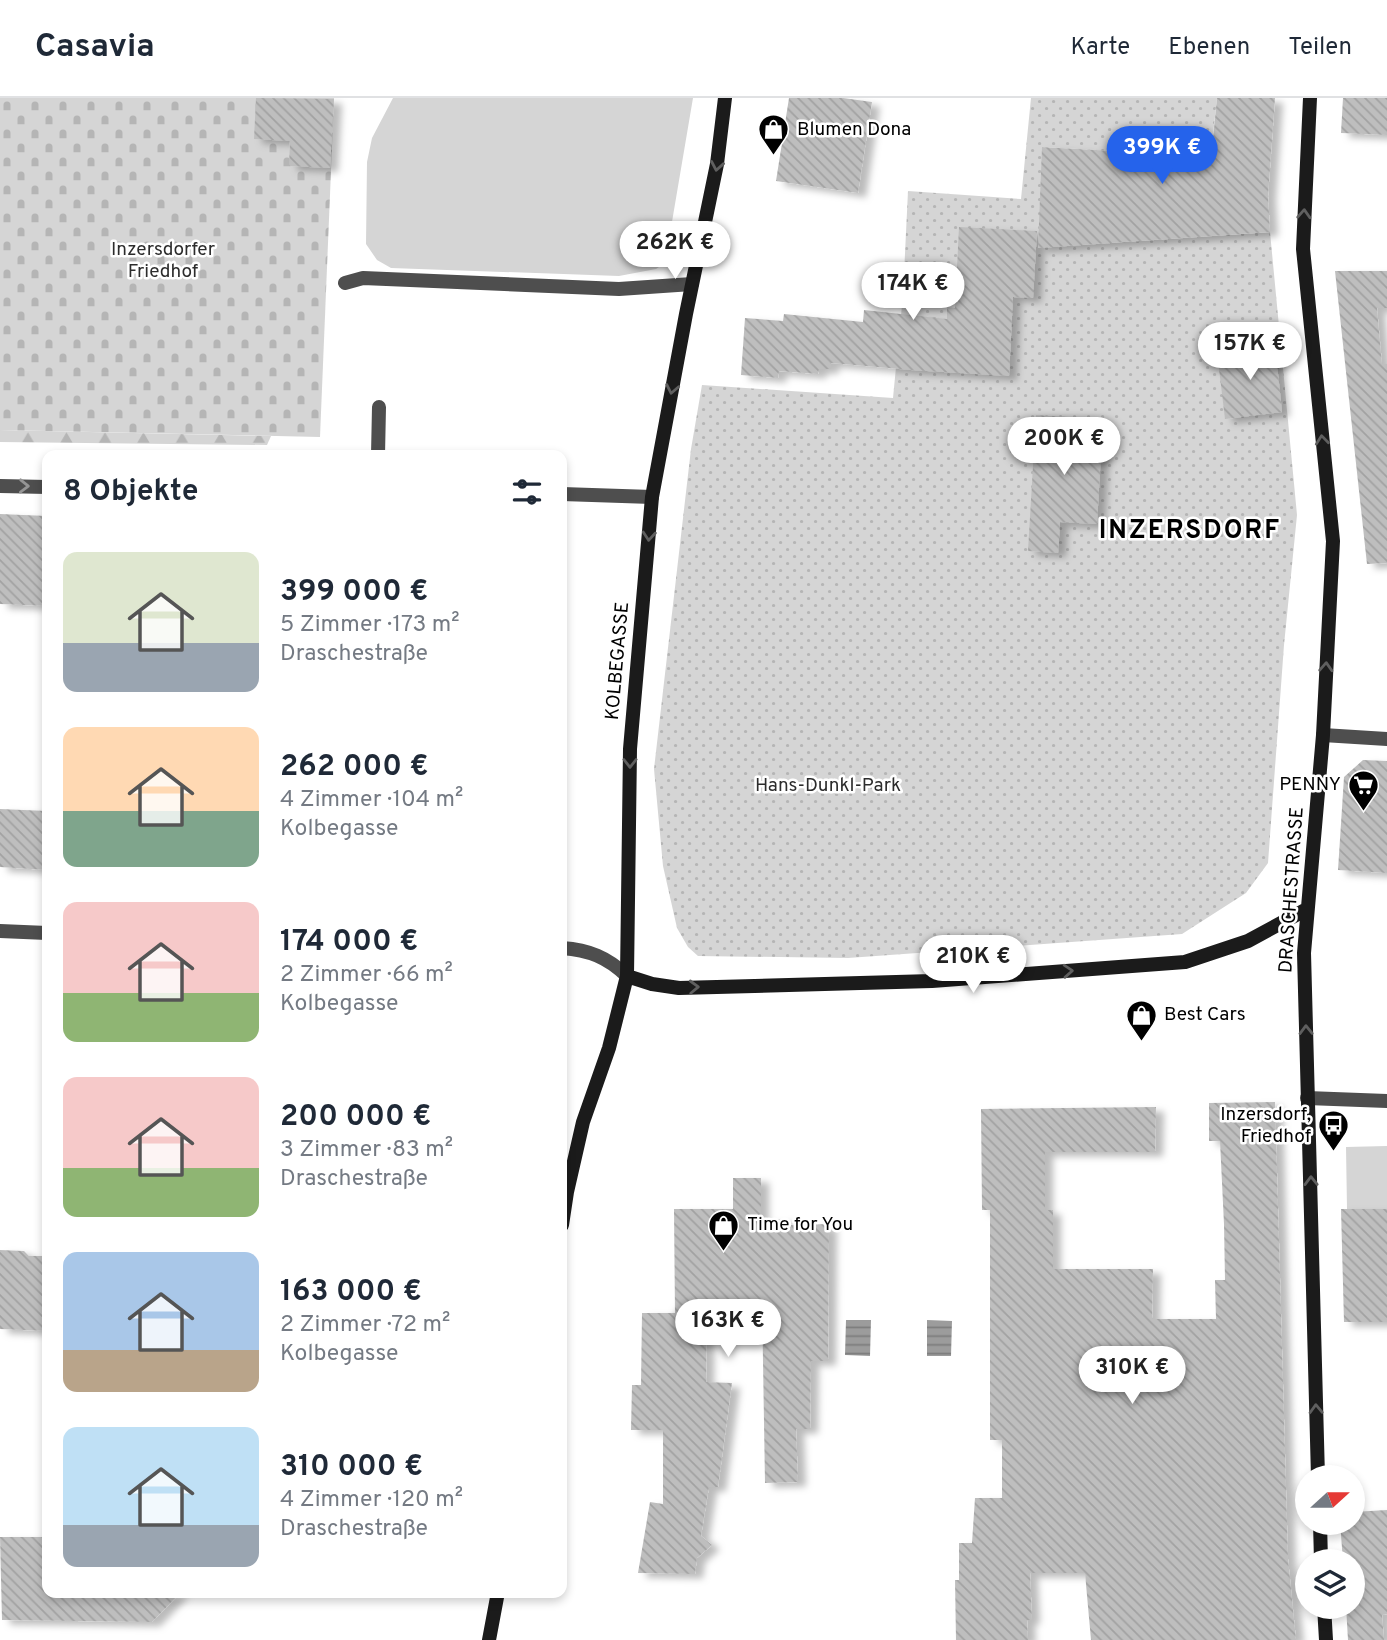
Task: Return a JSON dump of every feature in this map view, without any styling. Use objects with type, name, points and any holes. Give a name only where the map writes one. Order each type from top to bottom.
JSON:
[{"type":"main road","name":"KOLBEGASSE","points":[[567,1192],[583,1122],[609,1048],[627,976],[630,749],[652,497],[717,164],[725,98]]},
{"type":"main road","name":"DRASCHESTRASSE","points":[[1310,98],[1303,249],[1333,541],[1323,735],[1304,953],[1318,1465]]},
{"type":"main road","points":[[627,976],[652,985],[679,988],[932,981],[1185,962],[1248,941],[1307,909]]},
{"type":"main road","points":[[489,1640],[497,1598]]},
{"type":"main road","points":[[1325,1619],[1326,1640]]},
{"type":"street","points":[[345,282],[363,278],[619,289],[692,284]]},
{"type":"street","points":[[378,450],[379,407]]},
{"type":"street","points":[[0,486],[42,487]]},
{"type":"street","points":[[567,494],[652,497]]},
{"type":"street","points":[[1323,735],[1387,739]]},
{"type":"street","points":[[0,931],[42,933]]},
{"type":"street","points":[[567,948],[583,949],[597,954],[612,962],[627,976]]},
{"type":"street","points":[[1307,1098],[1387,1101]]},
{"type":"green space","name":"Inzersdorfer Friedhof","points":[[0,98],[334,98],[320,437],[0,430]]},
{"type":"green space","points":[[393,98],[693,98],[665,263],[656,269],[619,276],[391,268],[377,260],[366,244],[367,162],[372,138]]},
{"type":"green space","name":"Hans-Dunkl-Park","points":[[1031,98],[1217,98],[1213,135],[1221,158],[1147,153],[1146,144],[1141,139],[1130,142],[1129,152],[1043,147],[1062,246],[1270,232],[1297,515],[1284,645],[1268,863],[1246,893],[1182,934],[848,958],[698,956],[688,947],[677,928],[663,866],[654,769],[691,449],[702,385],[893,398],[903,295],[908,191],[1021,199]]},
{"type":"green space","points":[[0,430],[271,436],[267,445],[0,442]]},
{"type":"green space","points":[[1387,1146],[1387,1209],[1347,1209],[1346,1147]]},
{"type":"shaded area","points":[[846,1320],[871,1320],[870,1356],[845,1355]]},
{"type":"shaded area","points":[[927,1320],[952,1321],[951,1356],[927,1356]]},
{"type":"building","points":[[256,98],[334,99],[330,168],[289,166],[290,141],[254,139]]},
{"type":"building","points":[[789,98],[843,98],[872,102],[858,193],[776,181]]},
{"type":"building","points":[[1217,98],[1275,98],[1268,196],[1270,232],[1038,248],[1042,147],[1114,151],[1139,137],[1154,154],[1211,158]]},
{"type":"building","points":[[1343,98],[1387,98],[1387,135],[1341,133]]},
{"type":"building","points":[[959,227],[1037,231],[1033,298],[1013,297],[1009,376],[831,363],[831,369],[819,369],[818,374],[779,371],[778,378],[741,375],[745,318],[783,321],[784,314],[863,322],[864,310],[947,319],[947,307],[955,308]]},
{"type":"building","points":[[1335,271],[1387,271],[1387,308],[1377,308],[1382,364],[1387,364],[1387,563],[1367,564]]},
{"type":"building","points":[[1275,345],[1282,412],[1225,419],[1217,352]]},
{"type":"building","points":[[1036,415],[1103,419],[1097,524],[1060,522],[1058,553],[1028,551]]},
{"type":"building","points":[[0,514],[42,516],[42,606],[0,604]]},
{"type":"building","name":"PENNY","points":[[1363,760],[1387,761],[1387,873],[1338,870],[1344,777]]},
{"type":"building","points":[[0,809],[42,811],[42,870],[0,867]]},
{"type":"building","points":[[1275,1102],[1288,1559],[1296,1640],[1091,1640],[1085,1573],[1030,1573],[1032,1620],[1027,1620],[1028,1640],[956,1640],[955,1580],[959,1580],[959,1543],[972,1543],[975,1498],[1002,1498],[1002,1440],[990,1440],[990,1210],[982,1210],[981,1109],[1156,1107],[1155,1152],[1045,1152],[1045,1210],[1053,1210],[1053,1269],[1153,1269],[1152,1319],[1216,1319],[1215,1280],[1225,1280],[1224,1224],[1220,1141],[1209,1141],[1209,1103]]},
{"type":"building","points":[[733,1178],[761,1178],[761,1220],[789,1219],[789,1225],[829,1224],[828,1361],[811,1361],[810,1429],[796,1429],[798,1482],[765,1483],[762,1300],[707,1299],[706,1382],[732,1383],[718,1487],[709,1487],[701,1536],[712,1545],[697,1558],[695,1574],[638,1573],[650,1502],[663,1504],[663,1430],[631,1430],[632,1385],[641,1385],[642,1313],[675,1313],[674,1209],[733,1209]]},
{"type":"building","points":[[1341,1209],[1387,1209],[1387,1322],[1344,1322]]},
{"type":"building","points":[[0,1250],[24,1251],[29,1256],[42,1256],[42,1331],[0,1329]]},
{"type":"building","points":[[1387,1510],[1387,1614],[1382,1615],[1384,1640],[1348,1640],[1347,1619],[1365,1619],[1365,1549],[1342,1549],[1341,1535],[1365,1535],[1365,1511]]},
{"type":"building","points":[[0,1537],[42,1537],[42,1598],[175,1598],[152,1622],[2,1620]]},
{"type":"place","name":"Blumen Dona","points":[[774,157]]},
{"type":"place","name":"PENNY","points":[[1364,812]]},
{"type":"place","name":"Best Cars","points":[[1141,1042]]},
{"type":"place","name":"Inzersdorf, Friedhof","points":[[1334,1153]]},
{"type":"place","name":"Time for You","points":[[724,1252]]},
{"type":"district","name":"INZERSDORF","points":[[1190,531]]}]
